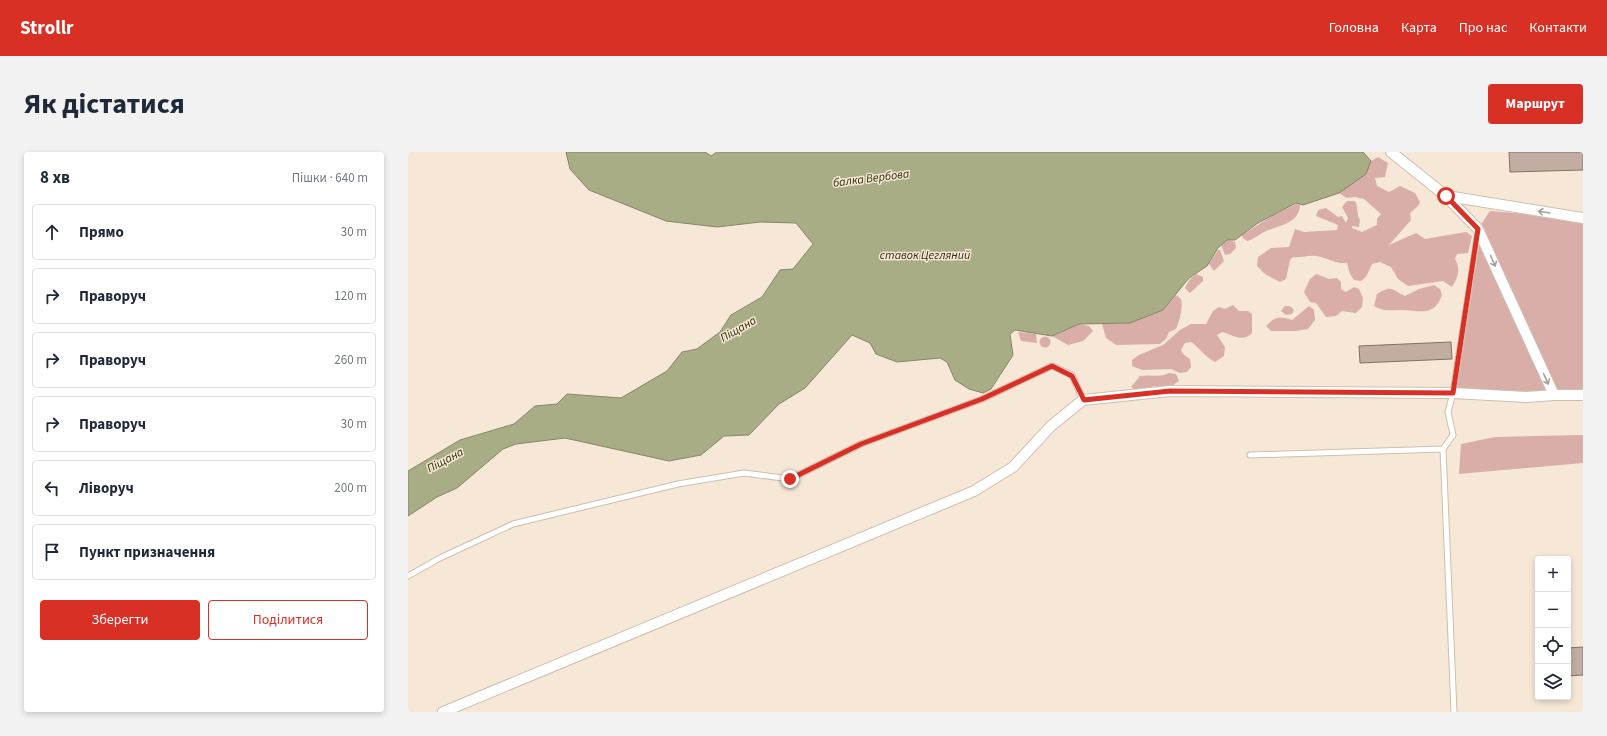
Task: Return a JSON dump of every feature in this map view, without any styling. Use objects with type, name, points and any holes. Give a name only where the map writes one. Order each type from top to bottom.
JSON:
[{"type":"street","points":[[1390,152],[1446,196],[1478,229],[1554,395]]},
{"type":"street","points":[[1446,196],[1583,218]]},
{"type":"street","points":[[443,712],[974,491],[1013,467],[1051,426],[1084,400],[1170,391],[1453,393],[1527,397],[1583,395]]},
{"type":"lane","points":[[1454,712],[1443,449],[1453,435],[1448,412],[1453,393],[1478,229]]},
{"type":"lane","points":[[408,576],[440,558],[513,524],[678,484],[744,473],[790,479],[861,444],[982,399],[1052,366],[1072,376],[1084,400]]},
{"type":"lane","points":[[1250,455],[1443,449]]},
{"type":"shaded area","points":[[1363,152],[1371,161],[1378,157],[1388,163],[1385,177],[1375,178],[1377,186],[1389,192],[1400,186],[1415,193],[1420,202],[1418,206],[1410,213],[1411,220],[1389,245],[1416,233],[1425,239],[1466,232],[1472,236],[1468,253],[1457,254],[1455,259],[1458,266],[1458,273],[1452,287],[1443,281],[1408,286],[1398,279],[1391,267],[1380,262],[1372,264],[1366,277],[1361,281],[1354,280],[1350,274],[1347,263],[1338,263],[1316,256],[1293,257],[1290,260],[1286,279],[1280,282],[1265,274],[1257,266],[1258,257],[1271,248],[1289,247],[1295,229],[1304,232],[1337,230],[1338,225],[1316,216],[1318,210],[1326,208],[1338,217],[1342,216],[1346,223],[1348,218],[1342,207],[1347,201],[1355,201],[1360,220],[1359,227],[1352,226],[1352,228],[1362,232],[1377,225],[1377,219],[1381,214],[1364,199],[1355,197],[1347,198],[1339,193],[1303,205]]},
{"type":"shaded area","points":[[1296,204],[1300,205],[1299,211],[1292,220],[1247,241],[1243,238],[1242,235],[1272,216]]},
{"type":"shaded area","points":[[1490,211],[1583,219],[1583,393],[1453,393],[1478,229]]},
{"type":"shaded area","points":[[1228,240],[1235,242],[1236,248],[1230,254],[1225,255],[1221,245]]},
{"type":"shaded area","points":[[1218,250],[1220,250],[1224,261],[1214,271],[1209,264]]},
{"type":"shaded area","points":[[1196,274],[1203,277],[1203,281],[1190,293],[1185,288],[1190,279]]},
{"type":"shaded area","points":[[1316,274],[1329,279],[1337,278],[1341,282],[1341,289],[1346,292],[1354,287],[1359,289],[1363,298],[1362,307],[1356,313],[1342,311],[1336,316],[1326,317],[1316,303],[1310,302],[1304,292],[1310,279]]},
{"type":"shaded area","points":[[1434,285],[1440,289],[1442,295],[1435,307],[1430,310],[1388,310],[1374,306],[1377,294],[1386,289],[1392,289],[1405,296],[1419,289]]},
{"type":"shaded area","points":[[1176,295],[1181,299],[1182,303],[1179,322],[1176,329],[1169,332],[1166,339],[1160,344],[1116,345],[1106,338],[1102,324],[1130,323],[1163,310]]},
{"type":"shaded area","points":[[1233,305],[1239,311],[1248,311],[1252,314],[1252,333],[1241,338],[1222,332],[1217,335],[1225,347],[1224,356],[1215,362],[1191,342],[1185,343],[1181,350],[1183,354],[1190,359],[1191,367],[1187,372],[1180,373],[1171,369],[1142,370],[1132,366],[1132,360],[1139,355],[1163,345],[1180,330],[1191,324],[1206,324],[1213,311],[1219,307],[1225,309]]},
{"type":"shaded area","points":[[1285,306],[1290,306],[1294,310],[1292,314],[1286,315],[1281,311]]},
{"type":"shaded area","points":[[1309,306],[1314,310],[1315,320],[1308,329],[1296,331],[1271,331],[1266,326],[1272,320],[1278,318],[1292,320]]},
{"type":"shaded area","points":[[1079,324],[1089,326],[1093,331],[1083,341],[1068,345],[1052,336]]},
{"type":"shaded area","points":[[1018,332],[1036,334],[1037,343],[1021,341]]},
{"type":"shaded area","points":[[1043,337],[1047,337],[1049,338],[1049,346],[1043,347],[1040,344],[1040,340]]},
{"type":"shaded area","points":[[1169,373],[1176,374],[1179,381],[1167,389],[1153,386],[1148,390],[1136,391],[1131,387],[1140,376],[1162,375]]},
{"type":"shaded area","points":[[1583,435],[1583,463],[1459,474],[1461,444],[1495,437]]},
{"type":"water","name":"ставок Цегляний","points":[[566,152],[705,152],[711,156],[717,152],[1363,152],[1371,161],[1366,174],[1339,193],[1303,205],[1296,203],[1258,223],[1235,240],[1227,240],[1218,248],[1207,266],[1189,278],[1163,310],[1130,323],[1079,324],[1052,336],[1015,330],[1010,334],[1013,355],[991,389],[983,393],[969,389],[955,380],[947,362],[940,358],[897,362],[876,354],[870,343],[852,335],[805,388],[779,404],[749,435],[724,436],[701,455],[669,461],[565,438],[516,444],[503,449],[457,488],[437,497],[408,516],[408,471],[460,440],[514,424],[535,406],[557,404],[567,394],[621,398],[667,371],[682,352],[697,349],[720,332],[731,315],[762,297],[780,270],[793,269],[813,244],[796,223],[760,222],[717,227],[666,221],[589,190],[570,169]]},
{"type":"building","points":[[1509,152],[1583,152],[1583,170],[1510,172]]},
{"type":"building","points":[[1451,342],[1452,359],[1360,363],[1359,346]]},
{"type":"building","points":[[1583,647],[1583,675],[1571,676],[1571,648]]},
{"type":"route","points":[[790,479],[861,444],[982,399],[1052,366],[1072,376],[1084,400],[1170,391],[1453,393],[1478,229],[1446,196]]},
{"type":"water label","name":"балка Вербова","points":[[871,178]]},
{"type":"water label","name":"Піщана","points":[[738,329]]},
{"type":"water label","name":"Піщана","points":[[445,460]]}]
